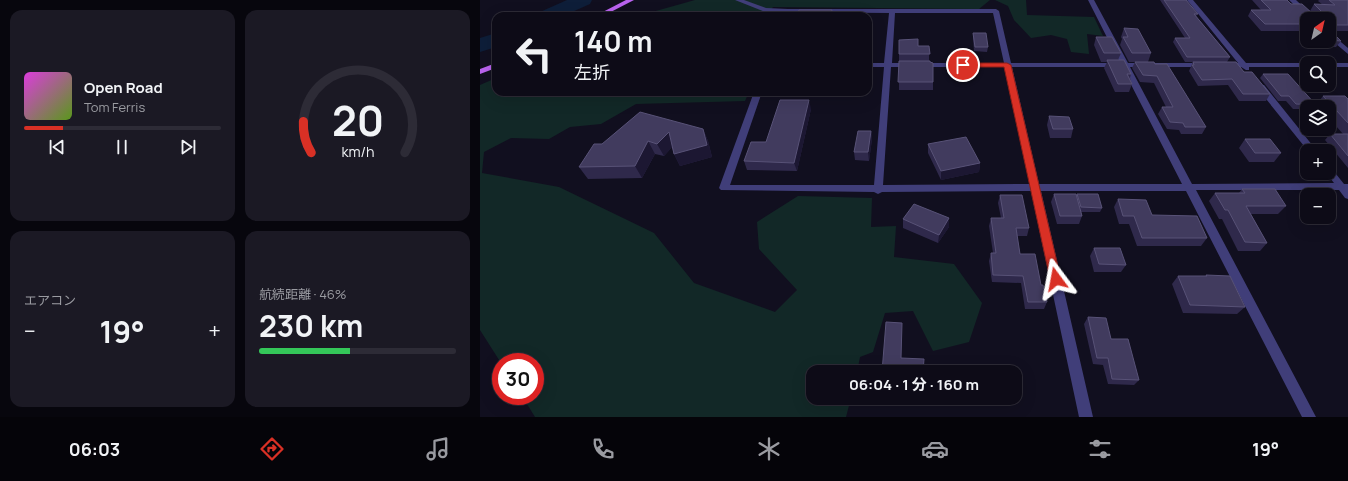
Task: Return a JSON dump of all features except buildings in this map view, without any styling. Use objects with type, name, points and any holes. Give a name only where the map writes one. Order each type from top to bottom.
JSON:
[{"type":"main road","points":[[606,12],[631,0]]},
{"type":"main road","points":[[480,72],[492,66]]},
{"type":"street","points":[[738,0],[765,10],[776,12]]},
{"type":"street","points":[[1091,0],[1309,417]]},
{"type":"street","points":[[1190,0],[1307,144]]},
{"type":"street","points":[[1292,0],[1305,12]]},
{"type":"street","points":[[878,190],[892,11]]},
{"type":"street","points":[[857,12],[996,11],[1086,417]]},
{"type":"street","points":[[1336,41],[1348,52]]},
{"type":"street","points":[[872,64],[1300,65]]},
{"type":"street","points":[[1336,65],[1348,65]]},
{"type":"street","points":[[757,96],[724,188],[878,190],[1035,187],[1345,187]]},
{"type":"street","points":[[1336,178],[1345,187],[1348,195]]},
{"type":"green space","points":[[695,0],[990,0],[979,9],[773,7],[770,12],[652,12]]},
{"type":"green space","points":[[995,0],[1026,0],[1027,15],[1094,17],[1103,36],[1087,34],[1089,54],[1071,52],[1067,39],[1051,35],[1031,38],[1014,20],[1008,6]]},
{"type":"green space","points":[[492,80],[492,96],[747,96],[745,101],[636,104],[601,124],[570,127],[549,139],[511,138],[484,152],[482,173],[559,187],[654,233],[694,283],[775,312],[797,290],[759,249],[757,222],[798,196],[872,198],[871,227],[896,226],[894,257],[954,264],[982,303],[969,342],[933,351],[913,311],[885,313],[873,352],[860,357],[858,365],[806,365],[806,405],[849,405],[846,417],[535,417],[528,405],[544,405],[544,353],[495,353],[480,330],[480,85]]},
{"type":"waterway","points":[[556,12],[583,0]]},
{"type":"waterway","points":[[480,46],[492,41]]},
{"type":"route","points":[[963,65],[1007,65],[1056,279]]}]
